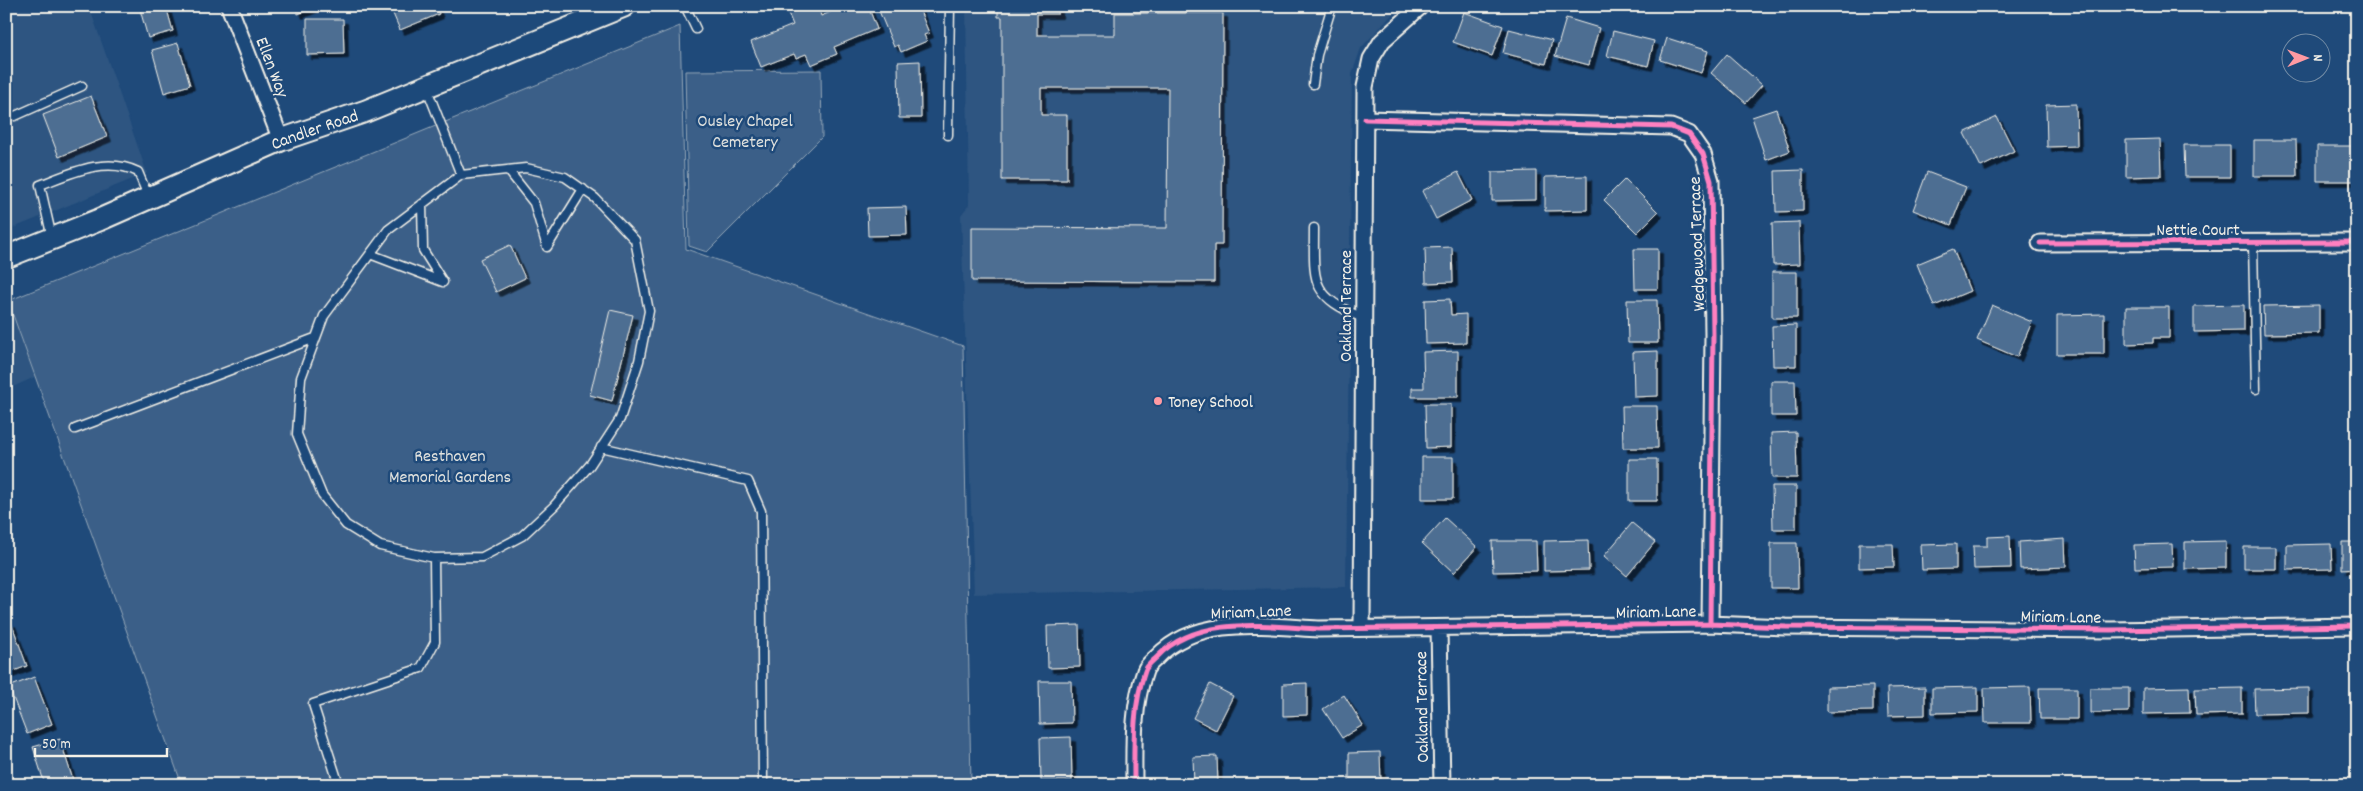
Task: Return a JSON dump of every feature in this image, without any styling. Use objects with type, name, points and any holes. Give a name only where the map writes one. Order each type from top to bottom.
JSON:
[{"type":"main road","name":"Candler Road","points":[[6,257],[149,198],[281,140],[366,111],[426,87],[582,14],[624,6]]},
{"type":"street","name":"Ellen Way","points":[[229,6],[281,140]]},
{"type":"street","name":"Oakland Terrace","points":[[1362,627],[1365,87],[1370,60],[1382,41],[1421,6]]},
{"type":"street","name":"Wedgewood Terrace","points":[[1365,119],[1671,127],[1689,134],[1703,154],[1711,191],[1713,345],[1710,624]]},
{"type":"street","name":"Nettie Court","points":[[2040,244],[2357,242]]},
{"type":"street","name":"Miriam Lane","points":[[1134,785],[1137,703],[1146,669],[1167,647],[1192,633],[1222,628],[1276,626],[1318,629],[1710,624],[1786,628],[2110,630],[2357,626]]},
{"type":"street","name":"Oakland Terrace","points":[[1439,628],[1442,785]]},
{"type":"lane","points":[[686,6],[696,29]]},
{"type":"lane","points":[[948,135],[950,6]]},
{"type":"lane","points":[[1312,84],[1317,55],[1332,6]]},
{"type":"lane","points":[[14,116],[82,86]]},
{"type":"lane","points":[[426,87],[461,175]]},
{"type":"lane","points":[[52,238],[40,185],[84,168],[125,166],[138,172],[149,198]]},
{"type":"lane","points":[[526,168],[565,177],[595,198],[635,240],[649,311],[639,361],[620,419],[590,465],[554,506],[522,536],[482,557],[434,558],[380,546],[346,526],[322,495],[297,434],[301,378],[324,316],[388,230],[461,175],[508,170],[526,168]]},
{"type":"lane","points":[[508,170],[534,203],[547,247],[582,189]]},
{"type":"lane","points":[[370,254],[443,282],[423,250],[422,204]]},
{"type":"lane","points":[[1314,228],[1314,270],[1320,292],[1343,310],[1363,318]]},
{"type":"lane","points":[[2253,243],[2256,389]]},
{"type":"lane","points":[[75,429],[316,338]]},
{"type":"lane","points":[[602,447],[748,482],[761,511],[763,785]]},
{"type":"lane","points":[[339,785],[313,704],[421,668],[435,642],[434,558]]},
{"type":"shaded area","points":[[6,6],[89,6],[147,173],[6,231]]},
{"type":"shaded area","name":"Toney School","points":[[966,6],[1400,6],[1361,48],[1352,74],[1346,587],[974,594],[961,215],[969,205]]},
{"type":"shaded area","points":[[6,297],[35,377],[6,390]]},
{"type":"green space","name":"Resthaven Memorial Gardens","points":[[680,26],[686,249],[963,346],[971,785],[182,785],[8,301]]},
{"type":"green space","name":"Ousley Chapel Cemetery","points":[[821,70],[822,137],[707,252],[689,246],[685,71]]},
{"type":"building","points":[[139,6],[166,6],[173,31],[148,38]]},
{"type":"building","points":[[295,6],[317,6],[298,14]]},
{"type":"building","points":[[398,6],[436,6],[439,14],[400,30],[391,9]]},
{"type":"building","points":[[791,6],[818,6],[821,16],[845,6],[868,6],[877,29],[834,47],[837,54],[811,65],[806,54],[796,58],[794,54],[761,67],[751,42],[793,25],[786,8]]},
{"type":"building","points":[[877,6],[918,6],[929,33],[924,35],[927,41],[901,52],[898,45],[894,47]]},
{"type":"building","points":[[998,6],[1058,6],[1058,14],[1037,14],[1037,35],[1115,35],[1115,13],[1223,13],[1222,245],[1214,245],[1214,282],[972,281],[972,227],[1167,228],[1168,88],[1041,88],[1041,115],[1067,115],[1067,180],[1002,180],[1002,17],[998,17]]},
{"type":"building","points":[[1464,12],[1503,26],[1492,56],[1453,42]]},
{"type":"building","points":[[1566,18],[1599,28],[1589,65],[1555,56]]},
{"type":"building","points":[[307,19],[343,19],[344,54],[307,55]]},
{"type":"building","points":[[1509,29],[1552,40],[1546,64],[1503,53]]},
{"type":"building","points":[[1613,31],[1654,41],[1648,66],[1607,56]]},
{"type":"building","points":[[1667,38],[1708,51],[1701,73],[1660,60]]},
{"type":"building","points":[[178,43],[190,85],[164,93],[152,50]]},
{"type":"building","points":[[1727,54],[1762,85],[1746,103],[1711,73]]},
{"type":"building","points":[[920,61],[921,118],[899,118],[898,62]]},
{"type":"building","points":[[91,96],[107,137],[59,157],[43,115]]},
{"type":"building","points":[[2076,104],[2077,146],[2047,147],[2046,105]]},
{"type":"building","points":[[1776,109],[1790,151],[1766,160],[1752,117]]},
{"type":"building","points":[[1997,117],[2014,151],[1981,167],[1964,133]]},
{"type":"building","points":[[2160,139],[2161,176],[2126,177],[2126,140]]},
{"type":"building","points":[[2254,140],[2296,140],[2297,176],[2254,176]]},
{"type":"building","points":[[2184,145],[2230,145],[2230,177],[2185,177]]},
{"type":"building","points":[[2317,146],[2357,146],[2357,181],[2317,181]]},
{"type":"building","points":[[1803,170],[1803,211],[1776,212],[1775,171]]},
{"type":"building","points":[[1536,171],[1536,200],[1492,201],[1492,172]]},
{"type":"building","points":[[1458,172],[1472,200],[1436,219],[1422,191]]},
{"type":"building","points":[[1927,172],[1966,187],[1951,225],[1913,210]]},
{"type":"building","points":[[1587,176],[1587,210],[1545,211],[1545,177]]},
{"type":"building","points":[[1625,179],[1658,212],[1637,233],[1604,200]]},
{"type":"building","points":[[906,207],[907,235],[868,236],[867,208]]},
{"type":"building","points":[[1799,222],[1800,264],[1773,265],[1772,223]]},
{"type":"building","points":[[510,245],[525,278],[496,292],[480,259]]},
{"type":"building","points":[[1452,247],[1453,282],[1426,283],[1425,248]]},
{"type":"building","points":[[1634,249],[1658,249],[1658,289],[1635,289]]},
{"type":"building","points":[[1953,249],[1970,291],[1934,306],[1917,264]]},
{"type":"building","points":[[1772,272],[1797,272],[1797,318],[1772,318]]},
{"type":"building","points":[[1450,299],[1451,315],[1466,314],[1466,343],[1426,344],[1425,300]]},
{"type":"building","points":[[1627,300],[1657,300],[1658,343],[1628,343]]},
{"type":"building","points":[[1992,305],[2032,322],[2017,357],[1977,340]]},
{"type":"building","points":[[2244,305],[2244,331],[2194,332],[2194,306]]},
{"type":"building","points":[[2319,305],[2319,333],[2264,334],[2263,306]]},
{"type":"building","points":[[2126,307],[2169,307],[2169,338],[2153,338],[2153,343],[2126,344]]},
{"type":"building","points":[[610,310],[633,315],[612,401],[590,395]]},
{"type":"building","points":[[2104,314],[2104,354],[2057,354],[2057,315]]},
{"type":"building","points":[[1796,325],[1796,366],[1773,366],[1772,326]]},
{"type":"building","points":[[1458,351],[1458,397],[1412,397],[1412,388],[1424,388],[1423,352]]},
{"type":"building","points":[[1658,351],[1658,396],[1634,397],[1633,352]]},
{"type":"building","points":[[1771,381],[1795,381],[1796,416],[1771,416]]},
{"type":"building","points":[[1425,404],[1451,404],[1451,447],[1426,448]]},
{"type":"building","points":[[1622,406],[1657,406],[1658,448],[1623,448]]},
{"type":"building","points":[[1796,432],[1797,478],[1772,478],[1771,433]]},
{"type":"building","points":[[1422,457],[1453,457],[1453,499],[1422,499]]},
{"type":"building","points":[[1629,459],[1657,459],[1657,501],[1629,501]]},
{"type":"building","points":[[1772,486],[1796,486],[1796,529],[1773,529]]},
{"type":"building","points":[[1445,518],[1477,547],[1454,573],[1422,543]]},
{"type":"building","points":[[1632,523],[1655,542],[1627,576],[1604,556]]},
{"type":"building","points":[[2010,536],[2011,568],[1974,569],[1973,546],[1987,546],[1987,537]]},
{"type":"building","points":[[2065,539],[2066,567],[2020,569],[2019,542]]},
{"type":"building","points":[[1588,540],[1589,570],[1544,571],[1544,541]]},
{"type":"building","points":[[1492,541],[1536,541],[1537,571],[1493,572]]},
{"type":"building","points":[[2226,541],[2226,568],[2185,569],[2185,542]]},
{"type":"building","points":[[2342,542],[2357,542],[2357,568],[2342,569]]},
{"type":"building","points":[[1771,543],[1797,543],[1798,588],[1771,588]]},
{"type":"building","points":[[1859,544],[1893,544],[1894,567],[1859,568]]},
{"type":"building","points":[[1956,544],[1956,569],[1922,570],[1921,545]]},
{"type":"building","points":[[2172,544],[2173,567],[2135,568],[2134,545]]},
{"type":"building","points":[[2331,544],[2332,569],[2287,570],[2287,545]]},
{"type":"building","points":[[2244,547],[2276,547],[2276,569],[2244,569]]},
{"type":"building","points":[[11,622],[27,666],[6,674],[6,624]]},
{"type":"building","points":[[1079,625],[1080,667],[1048,668],[1047,626]]},
{"type":"building","points":[[34,677],[52,724],[27,734],[9,687]]},
{"type":"building","points":[[1039,681],[1071,681],[1072,723],[1040,724]]},
{"type":"building","points":[[1307,683],[1307,715],[1283,716],[1283,684]]},
{"type":"building","points":[[1210,684],[1233,696],[1216,730],[1193,718]]},
{"type":"building","points":[[1873,686],[1873,711],[1827,712],[1827,687]]},
{"type":"building","points":[[1925,687],[1925,715],[1888,716],[1887,688]]},
{"type":"building","points":[[1978,687],[1978,712],[1932,713],[1932,688]]},
{"type":"building","points":[[2030,687],[2031,723],[1985,723],[1984,688]]},
{"type":"building","points":[[2189,687],[2190,713],[2143,714],[2143,688]]},
{"type":"building","points":[[2039,688],[2077,688],[2077,719],[2040,719]]},
{"type":"building","points":[[2090,688],[2129,688],[2129,712],[2090,713]]},
{"type":"building","points":[[2242,688],[2242,714],[2196,715],[2195,689]]},
{"type":"building","points":[[2309,688],[2309,713],[2255,714],[2254,689]]},
{"type":"building","points":[[1344,695],[1363,725],[1342,738],[1323,709]]},
{"type":"building","points":[[1071,737],[1072,781],[1041,781],[1040,738]]},
{"type":"building","points":[[60,739],[74,783],[45,785],[33,747]]},
{"type":"building","points":[[1380,752],[1381,783],[1349,783],[1349,753]]},
{"type":"building","points":[[1217,756],[1218,785],[1194,785],[1193,757]]},
{"type":"cycle path","points":[[1365,119],[1671,127],[1689,134],[1703,154],[1711,181],[1713,335],[1710,624]]},
{"type":"cycle path","points":[[2040,243],[2357,242]]},
{"type":"cycle path","points":[[1134,785],[1136,713],[1141,685],[1147,667],[1173,644],[1192,634],[1233,626],[1255,625],[1318,629],[1710,624],[1786,627],[2110,630],[2357,626]]},
{"type":"place","name":"Toney School","points":[[1158,401]]}]
